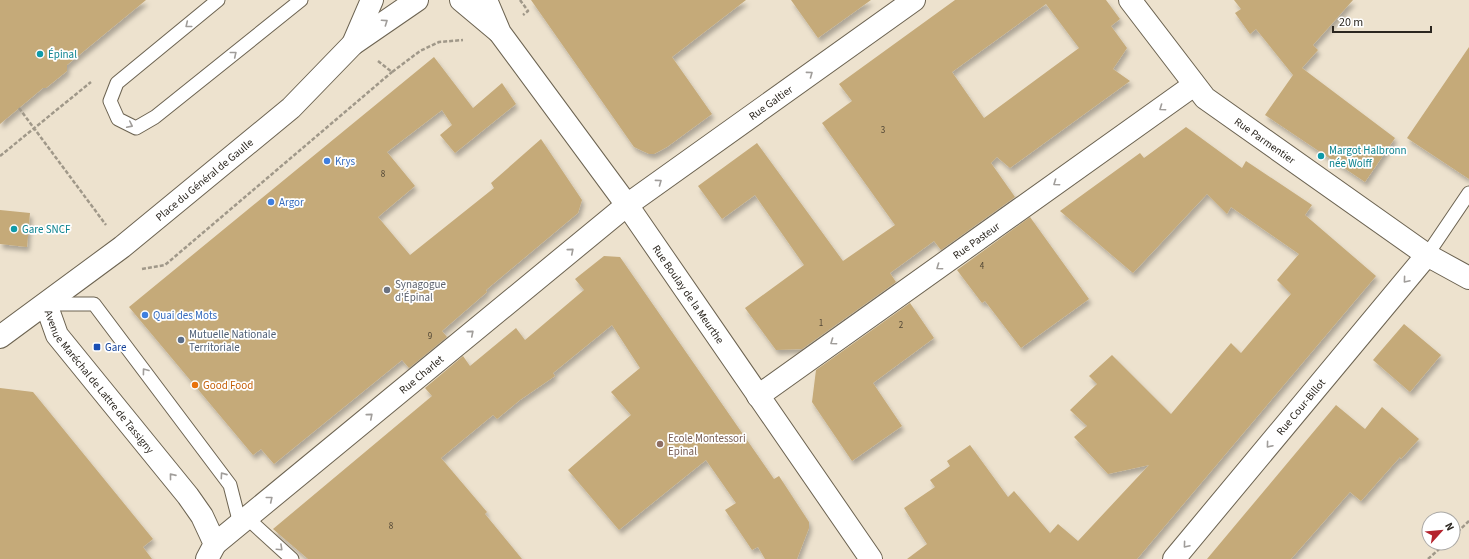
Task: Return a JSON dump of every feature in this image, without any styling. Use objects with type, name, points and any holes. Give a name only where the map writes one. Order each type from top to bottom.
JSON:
[{"type":"street","name":"Place du Général de Gaulle","points":[[353,44],[372,0]]},
{"type":"street","name":"Place du Général de Gaulle","points":[[0,337],[122,247],[290,108],[353,44],[417,0]]},
{"type":"street","name":"Rue Boulay de la Meurthe","points":[[460,0],[500,33]]},
{"type":"street","name":"Rue Boulay de la Meurthe","points":[[486,0],[500,33],[627,205],[871,559]]},
{"type":"street","name":"Rue Galtier","points":[[627,205],[914,0]]},
{"type":"street","name":"Rue Parmentier","points":[[1130,0],[1205,98],[1427,255]]},
{"type":"street","name":"Rue Pasteur","points":[[758,396],[1194,85]]},
{"type":"street","name":"Rue Charlet","points":[[211,552],[244,521],[627,205]]},
{"type":"street","points":[[1427,255],[1469,278]]},
{"type":"street","name":"Rue Cour-Billot","points":[[1174,559],[1427,255]]},
{"type":"street","name":"Avenue Maréchal de Lattre de Tassigny","points":[[46,304],[57,336],[188,496],[202,516],[211,552]]},
{"type":"lane","points":[[218,0],[117,83],[110,101],[118,119],[136,128],[155,117],[302,0]]},
{"type":"lane","name":"Rue Cour-Billot","points":[[1427,255],[1469,193]]},
{"type":"lane","name":"Avenue Maréchal de Lattre de Tassigny","points":[[46,304],[94,304],[230,485],[244,521]]},
{"type":"lane","points":[[244,521],[292,559]]},
{"type":"path","points":[[19,108],[122,247],[142,269],[164,265],[392,72],[420,51],[440,42],[469,39],[478,50],[528,11],[520,0]]},
{"type":"path","points":[[353,44],[392,72]]},
{"type":"path","points":[[1461,528],[1469,521]]},
{"type":"path","points":[[1428,559],[1437,551]]},
{"type":"building","name":"Épinal","points":[[0,0],[146,0],[67,65],[67,71],[46,88],[43,88],[0,124]]},
{"type":"building","points":[[531,0],[746,0],[672,57],[712,114],[667,147],[654,154],[649,154],[634,147]]},
{"type":"building","points":[[791,0],[871,0],[818,38]]},
{"type":"building","points":[[955,0],[1106,0],[1120,19],[1111,26],[1127,48],[1113,69],[1130,81],[1010,168],[997,157],[991,163],[1015,197],[941,250],[934,241],[890,273],[896,282],[802,349],[776,350],[745,308],[804,265],[755,195],[722,219],[698,186],[757,143],[843,261],[895,225],[822,123],[852,101],[839,84]],"holes":[[[1046,4],[1079,48],[984,118],[952,72]]]},
{"type":"building","points":[[1234,0],[1353,0],[1313,45],[1318,50],[1302,68],[1395,138],[1365,182],[1265,115],[1293,75],[1256,29],[1250,34],[1235,13],[1241,9]]},
{"type":"building","points":[[1469,47],[1469,179],[1407,138]]},
{"type":"building","points":[[434,57],[473,108],[502,83],[516,104],[455,153],[440,135],[452,125],[442,110],[387,152],[415,186],[378,217],[410,255],[494,188],[491,183],[541,139],[582,200],[578,213],[486,290],[487,292],[442,331],[447,337],[409,368],[402,360],[274,464],[261,449],[253,455],[129,307]]},
{"type":"building","points":[[1186,127],[1242,168],[1246,161],[1312,205],[1305,215],[1376,276],[1137,559],[907,559],[927,544],[904,508],[935,487],[930,480],[950,466],[947,461],[970,445],[1008,497],[1014,491],[1050,533],[1058,524],[1078,541],[1149,465],[1108,474],[1074,437],[1087,426],[1070,410],[1097,384],[1089,376],[1112,355],[1171,414],[1231,343],[1241,353],[1291,294],[1277,280],[1299,254],[1231,207],[1227,214],[1207,194],[1133,273],[1060,211],[1140,153],[1144,158]]},
{"type":"building","name":"Gare SNCF","points":[[0,210],[30,213],[27,247],[0,244]]},
{"type":"building","points":[[1030,217],[1089,299],[1021,348],[985,301],[982,303],[957,270]]},
{"type":"building","points":[[604,256],[620,257],[774,479],[779,476],[809,522],[809,528],[797,559],[765,559],[758,547],[752,550],[725,510],[736,503],[706,460],[619,530],[568,470],[631,415],[611,392],[640,368],[612,325],[553,373],[555,376],[520,400],[497,419],[493,415],[441,458],[487,512],[485,514],[522,559],[308,559],[273,529],[432,396],[425,388],[463,356],[470,366],[516,328],[525,340],[584,290],[575,279]]},
{"type":"building","points":[[910,303],[934,338],[873,383],[902,426],[852,461],[812,402],[816,370]]},
{"type":"building","points":[[1404,324],[1441,355],[1410,392],[1373,360]]},
{"type":"building","points":[[0,388],[33,392],[153,539],[143,547],[152,559],[0,559]]},
{"type":"building","points":[[1336,405],[1365,429],[1382,407],[1419,439],[1401,459],[1400,457],[1361,501],[1350,492],[1291,559],[1207,559]]},
{"type":"place","name":"Épinal","points":[[40,54]]},
{"type":"place","name":"Margot Halbronn née Wolff","points":[[1321,156]]},
{"type":"place","name":"Krys","points":[[327,161]]},
{"type":"place","name":"Argor","points":[[271,202]]},
{"type":"place","name":"Gare SNCF","points":[[14,229]]},
{"type":"place","name":"Synagogue d'Épinal","points":[[387,290]]},
{"type":"place","name":"Quai des Mots","points":[[145,315]]},
{"type":"place","name":"Mutuelle Nationale Territoriale","points":[[181,340]]},
{"type":"place","name":"Gare","points":[[97,347]]},
{"type":"place","name":"Good Food","points":[[195,385]]},
{"type":"place","name":"Ecole Montessori Epinal","points":[[660,444]]}]
